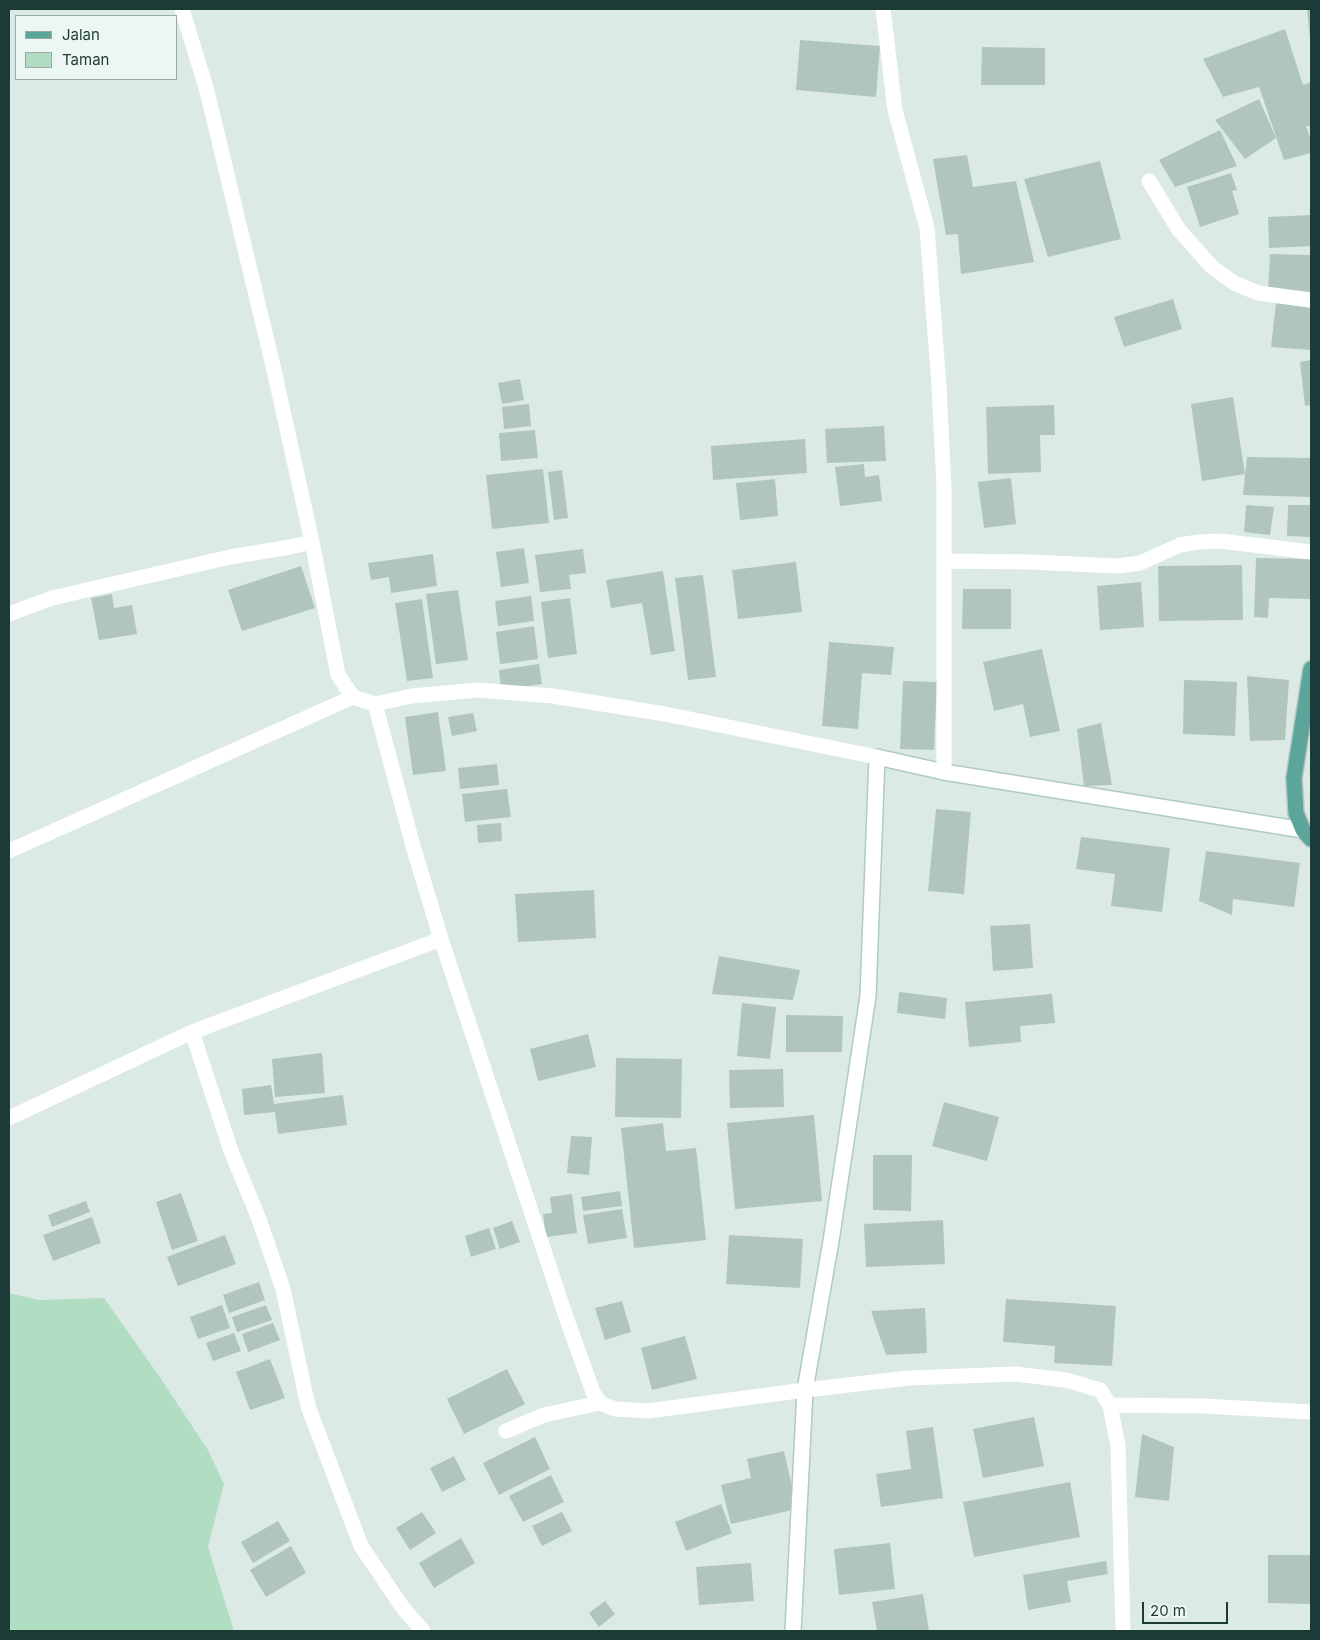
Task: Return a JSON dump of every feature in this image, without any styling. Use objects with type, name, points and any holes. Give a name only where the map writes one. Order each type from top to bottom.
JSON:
[{"type":"main road","points":[[1307,834],[1296,813],[1294,778],[1311,669]]},
{"type":"street","points":[[182,9],[207,91],[274,370],[312,542],[338,675],[353,697],[375,704],[412,696],[478,690],[552,696],[664,714],[944,772],[1307,834]]},
{"type":"street","points":[[883,9],[895,110],[927,228],[944,488],[944,772]]},
{"type":"street","points":[[1149,181],[1179,230],[1212,267],[1234,283],[1258,293],[1311,300]]},
{"type":"street","points":[[945,561],[1118,566],[1140,563],[1180,545],[1220,541],[1311,552]]},
{"type":"street","points":[[9,614],[52,598],[230,557],[312,542]]},
{"type":"street","points":[[9,850],[353,697]]},
{"type":"street","points":[[375,704],[413,846],[441,939],[596,1403]]},
{"type":"street","points":[[793,1631],[804,1390],[831,1241],[868,996],[877,757]]},
{"type":"street","points":[[9,1118],[192,1032],[441,939]]},
{"type":"street","points":[[192,1032],[231,1151],[259,1219],[280,1280],[308,1406],[361,1546],[402,1608],[423,1631]]},
{"type":"street","points":[[506,1430],[544,1415],[596,1403],[615,1410],[648,1411],[909,1378],[1015,1374],[1066,1380],[1100,1390],[1110,1405],[1118,1446],[1122,1631]]},
{"type":"street","points":[[1110,1405],[1204,1406],[1311,1412]]},
{"type":"green space","points":[[9,1293],[39,1300],[104,1298],[157,1373],[208,1450],[224,1484],[208,1547],[234,1631],[9,1631]]},
{"type":"building","points":[[1307,9],[1311,9],[1311,39],[1310,39]]},
{"type":"building","points":[[1285,29],[1303,85],[1311,82],[1311,126],[1306,126],[1311,140],[1311,153],[1284,160],[1259,87],[1223,97],[1203,59]]},
{"type":"building","points":[[800,40],[880,46],[876,97],[796,90]]},
{"type":"building","points":[[982,47],[1045,48],[1045,85],[981,85]]},
{"type":"building","points":[[1259,99],[1276,138],[1245,159],[1215,120]]},
{"type":"building","points":[[1220,130],[1237,166],[1175,187],[1159,160]]},
{"type":"building","points":[[967,155],[973,187],[1016,181],[1034,262],[961,274],[958,234],[946,235],[933,159]]},
{"type":"building","points":[[1100,161],[1121,239],[1048,257],[1024,179]]},
{"type":"building","points":[[1231,173],[1237,190],[1232,191],[1239,214],[1200,227],[1187,187]]},
{"type":"building","points":[[1311,215],[1311,246],[1269,248],[1268,217]]},
{"type":"building","points":[[1270,254],[1311,255],[1311,293],[1268,291]]},
{"type":"building","points":[[1173,299],[1182,329],[1124,347],[1114,317]]},
{"type":"building","points":[[1276,303],[1311,308],[1311,350],[1271,347]]},
{"type":"building","points":[[1311,360],[1311,405],[1305,406],[1300,362]]},
{"type":"building","points":[[520,379],[524,400],[502,404],[498,383]]},
{"type":"building","points":[[1233,397],[1245,474],[1202,481],[1191,404]]},
{"type":"building","points":[[529,404],[531,426],[504,429],[502,407]]},
{"type":"building","points":[[1054,405],[1055,435],[1040,435],[1041,472],[988,474],[986,407]]},
{"type":"building","points":[[884,426],[886,461],[827,463],[825,429]]},
{"type":"building","points":[[535,430],[538,458],[501,461],[499,433]]},
{"type":"building","points":[[805,439],[807,473],[713,480],[711,446]]},
{"type":"building","points":[[1247,457],[1311,458],[1311,497],[1243,495]]},
{"type":"building","points":[[864,464],[865,477],[879,475],[882,501],[840,506],[835,467]]},
{"type":"building","points":[[543,469],[549,523],[492,529],[486,475]]},
{"type":"building","points":[[562,470],[568,518],[554,520],[548,472]]},
{"type":"building","points":[[1011,478],[1016,524],[984,528],[978,482]]},
{"type":"building","points":[[775,479],[778,516],[740,520],[736,483]]},
{"type":"building","points":[[1246,505],[1274,507],[1270,535],[1244,532]]},
{"type":"building","points":[[1288,505],[1311,505],[1311,537],[1287,536]]},
{"type":"building","points":[[524,548],[529,583],[501,587],[496,552]]},
{"type":"building","points":[[583,549],[586,573],[569,575],[571,589],[540,592],[535,555]]},
{"type":"building","points":[[433,554],[437,586],[391,593],[389,577],[371,580],[368,563]]},
{"type":"building","points":[[1256,558],[1311,559],[1311,599],[1269,598],[1268,618],[1254,617]]},
{"type":"building","points":[[796,562],[802,612],[738,619],[732,570]]},
{"type":"building","points":[[1242,565],[1243,620],[1159,621],[1158,566]]},
{"type":"building","points":[[301,566],[315,608],[242,631],[228,590]]},
{"type":"building","points":[[663,571],[675,651],[651,655],[642,603],[611,608],[606,580]]},
{"type":"building","points":[[703,575],[716,677],[688,680],[675,578]]},
{"type":"building","points":[[1141,582],[1144,627],[1100,630],[1097,586]]},
{"type":"building","points":[[963,589],[1011,589],[1011,629],[962,629]]},
{"type":"building","points":[[458,590],[468,660],[436,664],[426,594]]},
{"type":"building","points":[[112,594],[114,608],[132,605],[137,634],[99,640],[91,598]]},
{"type":"building","points":[[531,596],[534,621],[498,626],[495,601]]},
{"type":"building","points":[[570,598],[577,654],[548,658],[541,602]]},
{"type":"building","points":[[422,599],[433,678],[407,681],[395,603]]},
{"type":"building","points":[[534,626],[538,659],[500,664],[496,632]]},
{"type":"building","points":[[829,642],[894,647],[891,675],[862,673],[858,729],[822,726]]},
{"type":"building","points":[[1042,649],[1060,731],[1030,737],[1023,704],[994,711],[983,662]]},
{"type":"building","points":[[539,664],[542,684],[501,690],[499,670]]},
{"type":"building","points":[[1247,676],[1289,680],[1285,740],[1250,741]]},
{"type":"building","points":[[1184,680],[1237,682],[1235,736],[1183,734]]},
{"type":"building","points":[[903,681],[937,682],[934,750],[900,749]]},
{"type":"building","points":[[438,712],[446,771],[413,775],[405,717]]},
{"type":"building","points":[[473,713],[477,731],[452,736],[448,717]]},
{"type":"building","points":[[1101,723],[1112,785],[1084,786],[1077,729]]},
{"type":"building","points":[[497,764],[499,785],[460,789],[458,768]]},
{"type":"building","points":[[507,789],[511,817],[465,822],[462,794]]},
{"type":"building","points":[[936,809],[971,812],[964,894],[928,891]]},
{"type":"building","points":[[501,823],[502,841],[478,843],[477,825]]},
{"type":"building","points":[[1081,837],[1170,848],[1162,912],[1111,906],[1115,874],[1076,869]]},
{"type":"building","points":[[1206,851],[1300,863],[1294,907],[1233,899],[1232,915],[1199,901]]},
{"type":"building","points":[[594,890],[596,938],[518,942],[515,894]]},
{"type":"building","points":[[1030,924],[1033,968],[993,971],[990,926]]},
{"type":"building","points":[[719,956],[800,970],[793,1000],[712,994]]},
{"type":"building","points":[[899,992],[947,998],[945,1019],[897,1013]]},
{"type":"building","points":[[1052,994],[1055,1023],[1020,1026],[1021,1042],[969,1047],[965,1002]]},
{"type":"building","points":[[742,1003],[776,1007],[770,1059],[737,1056]]},
{"type":"building","points":[[786,1015],[843,1016],[842,1052],[786,1052]]},
{"type":"building","points":[[588,1034],[596,1067],[538,1081],[530,1049]]},
{"type":"building","points":[[322,1053],[325,1093],[275,1097],[272,1059]]},
{"type":"building","points":[[616,1058],[682,1059],[681,1118],[615,1117]]},
{"type":"building","points":[[783,1069],[784,1107],[730,1108],[729,1070]]},
{"type":"building","points":[[271,1085],[274,1104],[343,1095],[347,1125],[278,1134],[275,1112],[244,1115],[242,1089]]},
{"type":"building","points":[[944,1102],[999,1117],[987,1161],[932,1146]]},
{"type":"building","points":[[814,1115],[822,1201],[735,1209],[727,1123]]},
{"type":"building","points":[[663,1123],[666,1151],[696,1148],[706,1240],[634,1248],[621,1128]]},
{"type":"building","points":[[571,1136],[592,1137],[589,1175],[567,1173]]},
{"type":"building","points":[[873,1155],[912,1155],[911,1211],[873,1210]]},
{"type":"building","points":[[620,1191],[622,1206],[583,1211],[581,1197]]},
{"type":"building","points":[[181,1193],[198,1241],[172,1250],[156,1202]]},
{"type":"building","points":[[572,1194],[577,1233],[546,1237],[543,1214],[552,1213],[550,1197]]},
{"type":"building","points":[[86,1201],[90,1212],[52,1227],[48,1215]]},
{"type":"building","points":[[622,1209],[627,1238],[588,1244],[583,1215]]},
{"type":"building","points":[[92,1217],[101,1243],[53,1261],[43,1235]]},
{"type":"building","points":[[943,1220],[945,1264],[866,1267],[864,1224]]},
{"type":"building","points":[[512,1221],[520,1242],[500,1249],[493,1228]]},
{"type":"building","points":[[489,1228],[496,1249],[471,1257],[465,1236]]},
{"type":"building","points":[[225,1235],[236,1264],[178,1286],[167,1257]]},
{"type":"building","points":[[729,1235],[803,1239],[800,1288],[726,1284]]},
{"type":"building","points":[[259,1282],[265,1300],[229,1313],[223,1295]]},
{"type":"building","points":[[1006,1299],[1116,1306],[1112,1366],[1054,1363],[1055,1346],[1003,1342]]},
{"type":"building","points":[[622,1301],[631,1332],[605,1340],[595,1308]]},
{"type":"building","points":[[222,1305],[230,1328],[198,1339],[190,1317]]},
{"type":"building","points":[[266,1305],[272,1320],[237,1332],[232,1317]]},
{"type":"building","points":[[925,1308],[927,1353],[886,1355],[871,1311]]},
{"type":"building","points":[[273,1323],[280,1340],[248,1352],[242,1334]]},
{"type":"building","points":[[234,1333],[241,1351],[213,1361],[206,1343]]},
{"type":"building","points":[[685,1336],[697,1379],[652,1390],[641,1348]]},
{"type":"building","points":[[270,1359],[285,1398],[250,1410],[236,1372]]},
{"type":"building","points":[[507,1369],[525,1404],[464,1434],[447,1399]]},
{"type":"building","points":[[1034,1417],[1044,1466],[983,1478],[973,1429]]},
{"type":"building","points":[[933,1427],[943,1498],[881,1507],[876,1474],[911,1469],[906,1431]]},
{"type":"building","points":[[1142,1434],[1174,1447],[1169,1501],[1135,1497]]},
{"type":"building","points":[[535,1437],[550,1469],[499,1495],[483,1463]]},
{"type":"building","points":[[784,1451],[797,1509],[731,1524],[721,1485],[751,1478],[747,1459]]},
{"type":"building","points":[[454,1456],[466,1480],[442,1492],[430,1468]]},
{"type":"building","points":[[551,1475],[564,1502],[523,1522],[509,1496]]},
{"type":"building","points":[[1070,1482],[1080,1537],[974,1557],[963,1502]]},
{"type":"building","points":[[721,1504],[732,1533],[686,1551],[675,1522]]},
{"type":"building","points":[[422,1512],[436,1533],[410,1550],[396,1528]]},
{"type":"building","points":[[562,1512],[572,1531],[542,1546],[532,1526]]},
{"type":"building","points":[[278,1521],[290,1541],[253,1563],[241,1542]]},
{"type":"building","points":[[461,1538],[475,1563],[434,1588],[419,1563]]},
{"type":"building","points":[[890,1543],[895,1589],[839,1595],[834,1549]]},
{"type":"building","points":[[291,1546],[306,1573],[266,1597],[250,1570]]},
{"type":"building","points":[[1268,1555],[1311,1555],[1311,1604],[1268,1603]]},
{"type":"building","points":[[1106,1561],[1108,1574],[1067,1581],[1071,1602],[1028,1610],[1023,1575]]},
{"type":"building","points":[[751,1563],[754,1601],[699,1605],[696,1567]]},
{"type":"building","points":[[923,1594],[929,1631],[877,1631],[872,1602]]},
{"type":"building","points":[[605,1601],[615,1614],[599,1627],[589,1613]]}]
